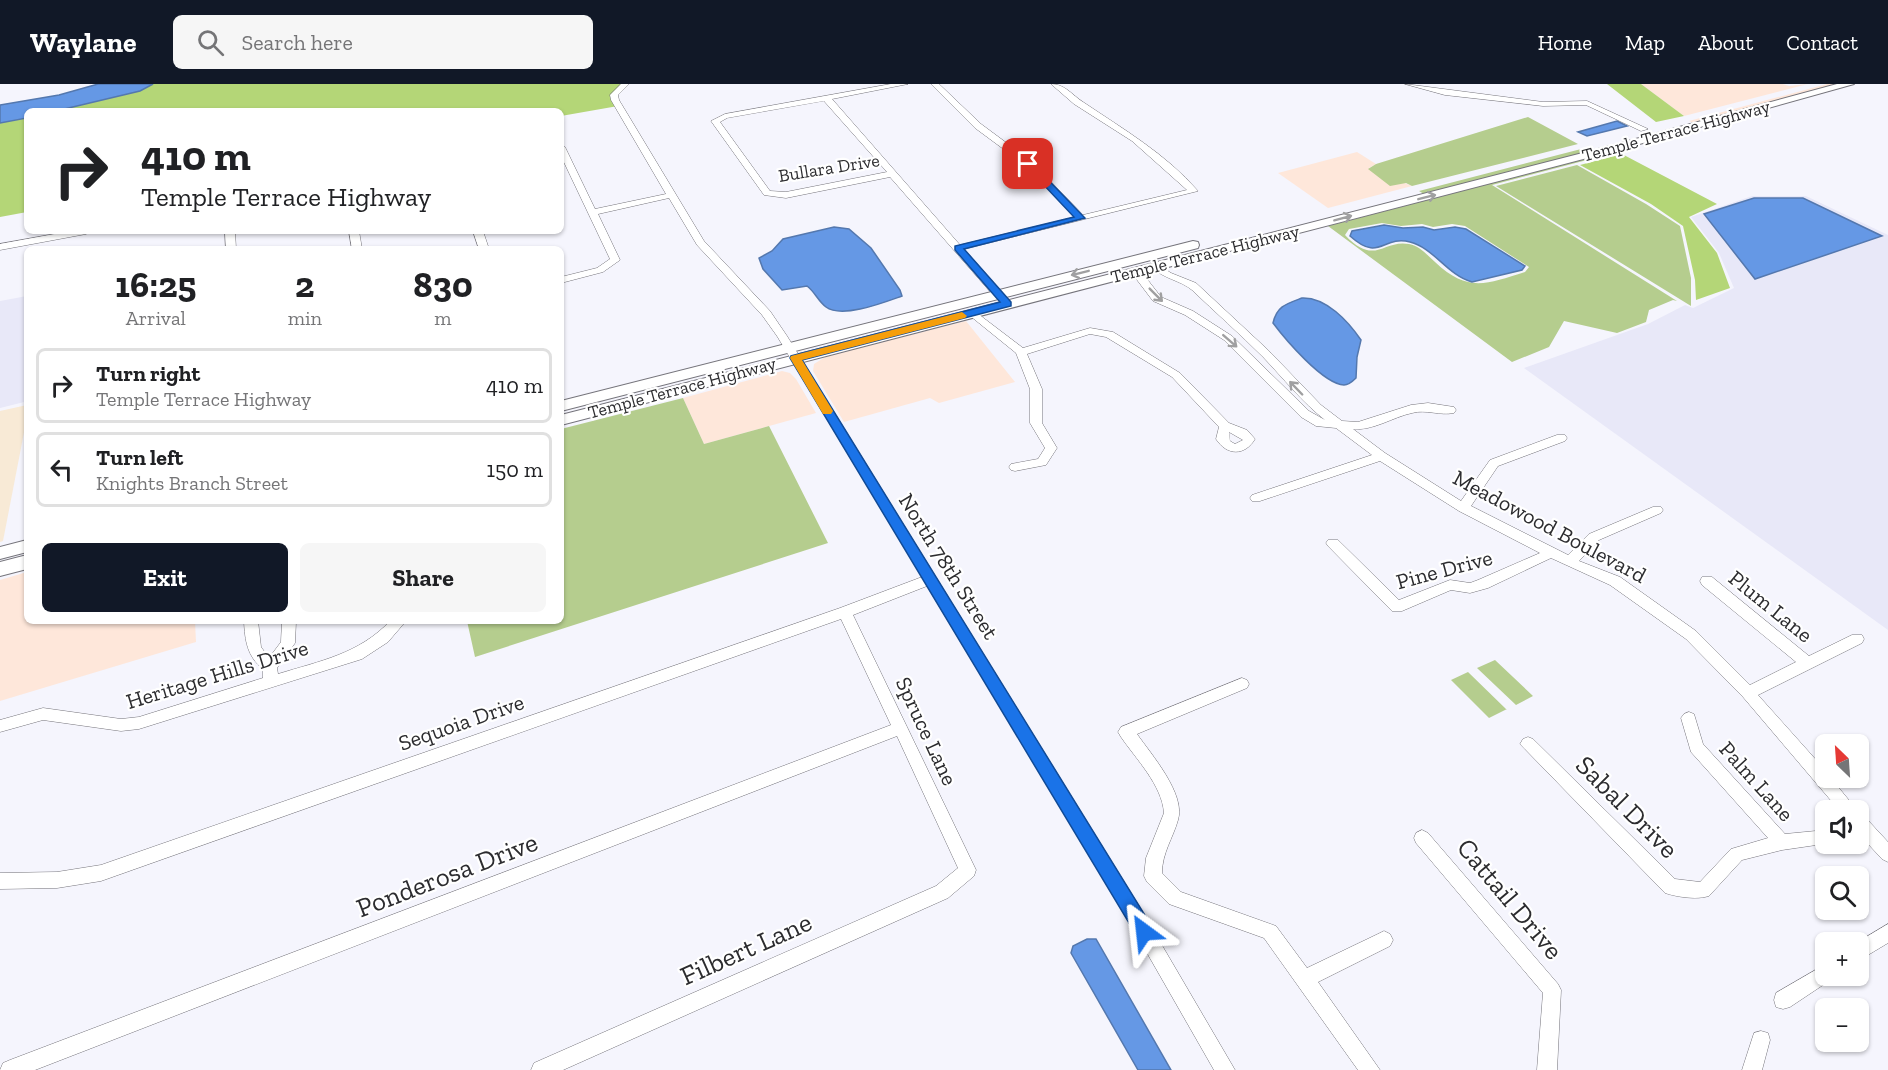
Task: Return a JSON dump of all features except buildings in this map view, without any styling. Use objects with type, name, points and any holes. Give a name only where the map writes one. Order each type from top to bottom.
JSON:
[{"type":"main road","name":"Temple Terrace Highway","points":[[564,419],[792,352],[1002,298],[1217,238],[1818,84]]},
{"type":"main road","name":"Temple Terrace Highway","points":[[564,405],[973,312],[1002,298],[1157,267],[1849,84]]},
{"type":"main road","points":[[1584,145],[1598,152]]},
{"type":"main road","points":[[1358,203],[1370,211]]},
{"type":"main road","points":[[1137,272],[1136,268],[1144,263],[1195,250],[1217,238]]},
{"type":"main road","points":[[0,553],[24,547]]},
{"type":"main road","points":[[0,569],[24,563]]},
{"type":"street","name":"North 78th Street","points":[[625,84],[614,95],[615,100],[700,243],[766,313],[792,352],[1133,912],[1225,1070]]},
{"type":"street","name":"Bullara Drive","points":[[891,174],[786,195],[766,193],[715,121],[725,116],[904,84]]},
{"type":"street","points":[[935,84],[978,126],[1028,164],[1081,218]]},
{"type":"street","points":[[958,248],[1194,190],[1135,139],[1077,102],[1055,84]]},
{"type":"street","points":[[1409,84],[1445,93],[1544,104],[1587,103],[1644,129]]},
{"type":"street","points":[[827,99],[1002,298]]},
{"type":"street","points":[[564,153],[615,256],[612,264],[607,268],[564,279]]},
{"type":"street","points":[[593,212],[672,195]]},
{"type":"street","points":[[0,247],[70,234]]},
{"type":"street","name":"Meadowood Boulevard","points":[[1157,267],[1167,275],[1192,285],[1264,352],[1295,387],[1340,426],[1381,456],[1463,508],[1551,553],[1615,581],[1691,635],[1748,693],[1840,800]]},
{"type":"street","name":"Meadowood Boulevard","points":[[1137,272],[1157,299],[1208,324],[1228,338],[1305,414],[1320,423],[1340,426]]},
{"type":"street","points":[[1180,310],[1209,301]]},
{"type":"street","points":[[973,312],[1021,352],[1036,389],[1036,423],[1051,448],[1042,462],[1015,467]]},
{"type":"street","points":[[1021,352],[1090,331],[1109,334],[1176,375],[1225,426]]},
{"type":"street","points":[[1340,426],[1359,426],[1411,409],[1428,407],[1450,410]]},
{"type":"street","points":[[1463,508],[1494,463],[1561,438]]},
{"type":"street","points":[[1256,498],[1381,456]]},
{"type":"street","points":[[1570,562],[1594,537],[1658,510]]},
{"type":"street","name":"Pine Drive","points":[[1333,543],[1397,608],[1450,585],[1470,588],[1483,584],[1551,553]]},
{"type":"street","name":"Sequoia Drive","points":[[0,881],[57,880],[101,873],[845,612],[931,579]]},
{"type":"street","name":"Plum Lane","points":[[1707,581],[1808,664]]},
{"type":"street","name":"Spruce Lane","points":[[845,612],[968,870]]},
{"type":"street","points":[[251,624],[252,646],[270,675],[288,643],[289,624]]},
{"type":"street","name":"Heritage Hills Drive","points":[[0,726],[43,714],[129,725],[270,675],[365,651],[383,638],[396,624]]},
{"type":"street","points":[[1748,693],[1857,639]]},
{"type":"street","points":[[1242,684],[1126,732],[1169,796],[1172,812],[1152,861],[1153,876],[1175,898],[1270,932],[1370,1070]]},
{"type":"street","name":"Palm Lane","points":[[1689,718],[1696,747],[1782,842]]},
{"type":"street","name":"Ponderosa Drive","points":[[10,1070],[901,728]]},
{"type":"street","name":"Sabal Drive","points":[[1528,744],[1671,887],[1703,890],[1737,854],[1782,842],[1815,838]]},
{"type":"street","points":[[1869,836],[1888,854]]},
{"type":"street","name":"Cattail Drive","points":[[1422,838],[1552,990],[1547,1070]]},
{"type":"street","name":"Filbert Lane","points":[[541,1070],[942,891],[968,870]]},
{"type":"street","points":[[1869,945],[1888,933]]},
{"type":"street","points":[[1305,979],[1384,940]]},
{"type":"street","points":[[1783,1000],[1815,980]]},
{"type":"street","points":[[1752,1070],[1761,1040]]},
{"type":"shaded area","points":[[1641,84],[1783,84],[1789,86],[1808,84],[1684,116]]},
{"type":"shaded area","points":[[1827,84],[1840,84],[1695,124],[1689,121]]},
{"type":"shaded area","points":[[1357,152],[1376,164],[1369,168],[1412,186],[1328,208],[1278,173]]},
{"type":"shaded area","points":[[1752,196],[1806,196],[1888,235],[1888,630],[1524,368],[1648,324],[1685,305],[1693,308],[1734,288],[1719,253],[1691,217]]},
{"type":"shaded area","points":[[24,297],[24,402],[0,408],[0,301]]},
{"type":"shaded area","points":[[966,321],[1015,382],[939,403],[930,398],[844,422],[813,371],[814,364],[827,356]]},
{"type":"shaded area","points":[[782,371],[790,373],[796,379],[816,413],[704,444],[683,398]]},
{"type":"shaded area","points":[[24,406],[24,432],[3,541],[0,542],[0,411]]},
{"type":"shaded area","points":[[24,573],[24,624],[195,624],[196,642],[0,701],[0,580]]},
{"type":"green space","points":[[153,84],[625,84],[614,95],[618,106],[564,115],[564,108],[69,108],[140,91]]},
{"type":"green space","points":[[1607,84],[1641,84],[1684,116],[1656,122]]},
{"type":"green space","points":[[1528,117],[1578,144],[1412,186],[1406,183],[1390,186],[1368,169],[1376,164]]},
{"type":"green space","points":[[24,119],[24,213],[0,217],[0,123]]},
{"type":"green space","points":[[1585,148],[1591,151],[1424,194],[1419,191]]},
{"type":"green space","points":[[1604,154],[1606,155],[1492,185],[1677,301],[1673,300],[1649,310],[1646,322],[1617,333],[1564,321],[1549,347],[1512,362],[1328,226]],"holes":[[[1382,223],[1401,226],[1422,224],[1433,227],[1452,224],[1465,226],[1529,267],[1525,272],[1499,280],[1468,282],[1447,272],[1413,245],[1400,243],[1372,251],[1355,244],[1345,235],[1349,229]]]},
{"type":"green space","points":[[1622,154],[1717,204],[1689,217],[1717,253],[1730,288],[1696,300],[1695,280],[1683,226],[1651,204],[1580,165]]},
{"type":"green space","points":[[1577,165],[1680,226],[1691,278],[1691,306],[1496,186]]},
{"type":"green space","points":[[683,398],[704,444],[769,426],[828,543],[475,657],[468,624],[564,624],[564,428]]},
{"type":"green space","points":[[1495,660],[1533,696],[1516,705],[1477,668]]},
{"type":"green space","points":[[1468,672],[1507,709],[1489,718],[1451,680]]},
{"type":"water","points":[[98,84],[153,84],[140,91],[69,108],[24,108],[24,119],[0,123],[0,105],[59,95]]},
{"type":"water","points":[[1617,121],[1627,126],[1587,136],[1578,132]]},
{"type":"water","points":[[1754,198],[1803,198],[1882,236],[1755,279],[1704,214]]},
{"type":"water","points":[[1384,225],[1403,228],[1423,227],[1434,230],[1455,227],[1466,229],[1525,266],[1522,270],[1472,282],[1455,274],[1419,245],[1401,241],[1375,248],[1360,244],[1350,236],[1352,231]]},
{"type":"water","points":[[834,227],[849,229],[871,248],[902,296],[864,308],[833,310],[823,305],[807,286],[782,290],[763,269],[759,258],[772,251],[783,239]]},
{"type":"water","points":[[1302,298],[1320,301],[1328,306],[1350,325],[1361,340],[1356,378],[1349,384],[1335,383],[1315,369],[1273,323],[1280,309]]},
{"type":"water","points":[[1087,939],[1096,939],[1171,1070],[1138,1070],[1071,953],[1073,946]]},
{"type":"slow traffic","points":[[827,411],[795,358],[962,316]]},
{"type":"route","points":[[1028,164],[1081,218],[958,248],[1007,304],[795,358],[1144,932]]}]
